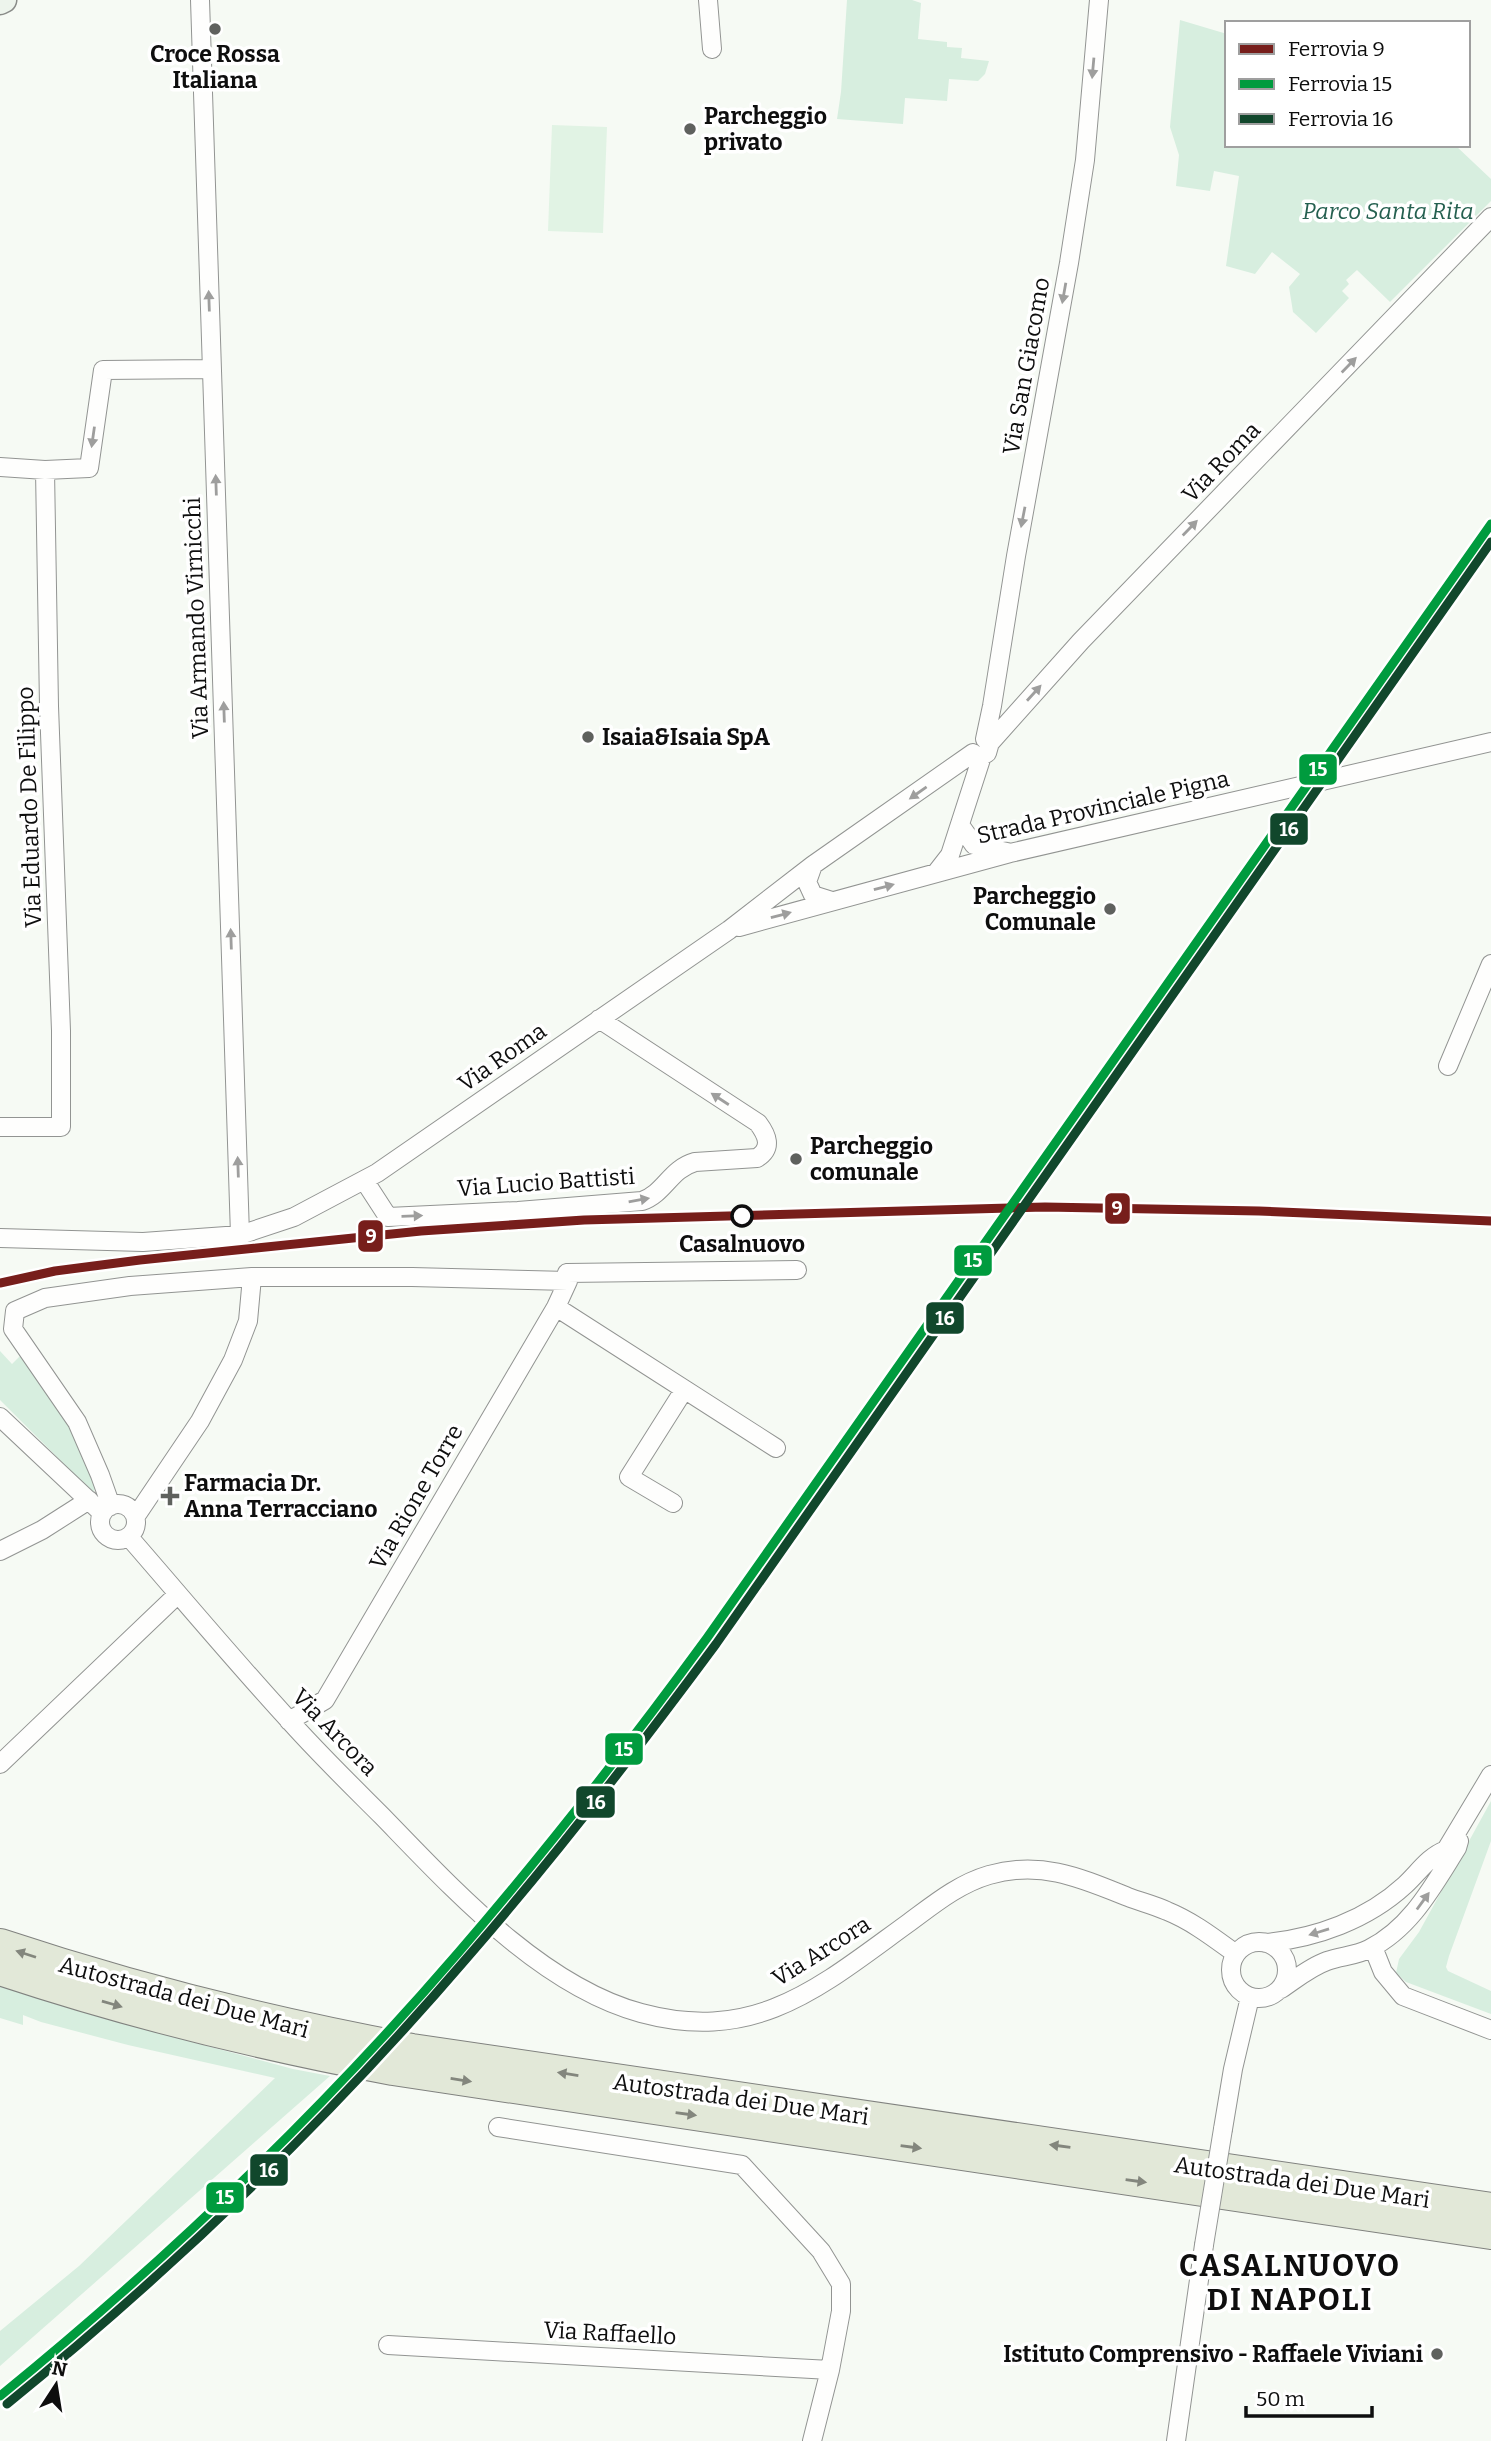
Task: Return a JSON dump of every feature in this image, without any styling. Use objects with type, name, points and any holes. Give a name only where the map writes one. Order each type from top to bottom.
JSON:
[{"type":"highway","name":"Autostrada dei Due Mari","points":[[0,1945],[319,2044]]},
{"type":"highway","name":"Autostrada dei Due Mari","points":[[0,1969],[142,2013],[231,2036],[319,2044],[668,2112],[1491,2233]]},
{"type":"highway","name":"Autostrada dei Due Mari","points":[[403,2059],[1491,2209]]},
{"type":"street","name":"Via Armando Virnicchi","points":[[200,0],[240,1235]]},
{"type":"street","points":[[708,0],[712,49]]},
{"type":"street","name":"Via San Giacomo","points":[[982,748],[992,706],[1079,199],[1099,0]]},
{"type":"street","name":"Via Roma","points":[[0,1238],[143,1242],[240,1235],[294,1217],[377,1173],[729,929],[813,865],[982,748],[1080,641],[1491,217]]},
{"type":"street","points":[[0,467],[46,470],[89,468],[103,370],[211,369]]},
{"type":"street","name":"Via Eduardo De Filippo","points":[[0,1127],[61,1127],[61,1031],[50,719],[46,470]]},
{"type":"street","name":"Strada Provinciale Pigna","points":[[729,929],[1010,853],[1491,742]]},
{"type":"street","name":"Via Roma","points":[[936,873],[950,855],[982,748]]},
{"type":"street","points":[[960,825],[974,845],[1010,853]]},
{"type":"street","points":[[813,865],[807,882],[813,895],[832,901]]},
{"type":"street","points":[[1448,1066],[1491,964]]},
{"type":"street","name":"Via Lucio Battisti","points":[[364,1180],[388,1217],[518,1211],[642,1201],[652,1198],[678,1169],[686,1164],[695,1161],[757,1158],[762,1155],[768,1144],[768,1137],[758,1123],[599,1019]]},
{"type":"street","points":[[106,1509],[100,1475],[77,1422],[13,1329],[15,1311],[46,1298],[130,1286],[251,1277],[568,1281],[567,1273],[797,1270]]},
{"type":"street","points":[[129,1537],[136,1528],[136,1516],[200,1421],[233,1360],[248,1321],[251,1277]]},
{"type":"street","name":"Via Rione Torre","points":[[289,1721],[325,1700],[556,1307],[568,1281]]},
{"type":"street","points":[[556,1307],[776,1448]]},
{"type":"street","points":[[673,1503],[629,1477],[684,1390]]},
{"type":"street","name":"Via Arcora","points":[[0,1417],[89,1500],[106,1509]]},
{"type":"street","points":[[0,1550],[42,1530],[89,1500]]},
{"type":"street","name":"Via Arcora","points":[[136,1516],[128,1507],[116,1504],[106,1509],[100,1525],[106,1536],[117,1541],[129,1537],[289,1721],[452,1888],[558,1976],[600,1999],[673,2020],[716,2023],[766,2012],[804,1996],[952,1891],[990,1875],[1031,1869],[1080,1876],[1168,1911],[1204,1931],[1236,1954]]},
{"type":"street","points":[[0,1764],[178,1594]]},
{"type":"street","points":[[1465,1822],[1457,1848],[1421,1906],[1373,1947],[1357,1955],[1328,1961],[1306,1971],[1266,1997],[1250,1997],[1236,1987],[1232,1979],[1232,1962],[1236,1954],[1250,1944],[1294,1940],[1340,1926],[1363,1914],[1404,1885],[1434,1855],[1446,1850],[1491,1775]]},
{"type":"street","points":[[1266,1943],[1280,1951],[1287,1966],[1281,1989]]},
{"type":"street","points":[[1373,1947],[1383,1972],[1403,1996],[1491,2030]]},
{"type":"street","points":[[1175,2441],[1233,2069],[1250,1997]]},
{"type":"street","points":[[498,2127],[742,2165],[821,2250],[841,2284],[841,2311],[813,2441]]},
{"type":"street","name":"Via Raffaello","points":[[387,2345],[830,2370]]},
{"type":"green space","points":[[847,0],[912,0],[921,3],[918,39],[947,42],[947,47],[962,48],[961,58],[989,61],[985,74],[978,81],[949,79],[947,101],[905,98],[903,124],[837,119]]},
{"type":"green space","name":"Parco Santa Rita","points":[[1180,20],[1225,33],[1225,147],[1457,147],[1491,179],[1491,201],[1390,302],[1357,270],[1346,280],[1349,284],[1342,291],[1349,298],[1316,333],[1293,312],[1289,287],[1300,274],[1272,252],[1255,274],[1226,266],[1239,176],[1214,171],[1210,191],[1176,186],[1179,155],[1170,127]]},
{"type":"green space","points":[[552,125],[607,127],[603,233],[548,231]]},
{"type":"green space","points":[[0,1351],[12,1364],[24,1352],[69,1422],[97,1485],[93,1493],[0,1400]]},
{"type":"green space","points":[[1491,1801],[1491,1841],[1446,1967],[1448,1971],[1491,1991],[1491,2014],[1406,1982],[1396,1973],[1399,1959],[1419,1932]]},
{"type":"green space","points":[[0,1985],[136,2027],[293,2069],[330,2076],[0,2366],[0,2331],[79,2266],[275,2078],[128,2045],[23,2015],[23,2025],[0,2018]]},
{"type":"rail line","name":"15","points":[[0,2396],[122,2293],[296,2128],[458,1953],[555,1837],[707,1638],[1491,524]]},
{"type":"rail line","name":"16","points":[[7,2404],[129,2301],[303,2136],[413,2019],[563,1843],[716,1644],[1491,542]]},
{"type":"rail line","name":"9","points":[[0,1283],[55,1271],[140,1260],[421,1231],[584,1220],[1045,1207],[1259,1211],[1491,1221]]},
{"type":"place","name":"Croce Rossa Italiana","points":[[215,29]]},
{"type":"place","name":"Parcheggio privato","points":[[690,129]]},
{"type":"place","name":"Isaia&Isaia SpA","points":[[588,737]]},
{"type":"place","name":"Parcheggio Comunale","points":[[1110,909]]},
{"type":"place","name":"Parcheggio comunale","points":[[796,1159]]},
{"type":"place","name":"Casalnuovo","points":[[742,1216]]},
{"type":"place","name":"Farmacia Dr. Anna Terracciano","points":[[170,1496]]},
{"type":"place","name":"Istituto Comprensivo - Raffaele Viviani","points":[[1437,2354]]},
{"type":"district","name":"CASALNUOVO DI NAPOLI","points":[[1290,2283]]}]
